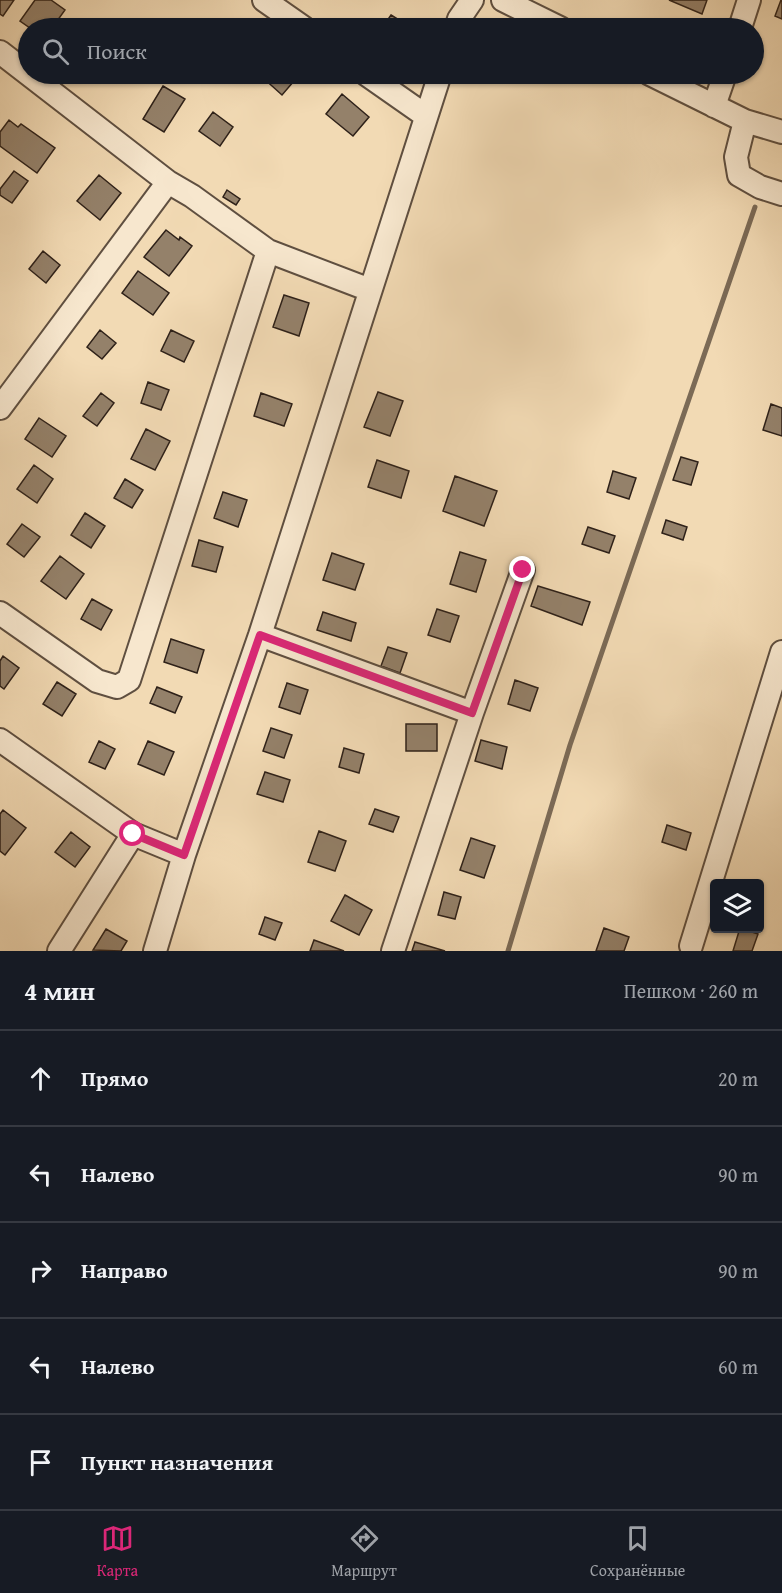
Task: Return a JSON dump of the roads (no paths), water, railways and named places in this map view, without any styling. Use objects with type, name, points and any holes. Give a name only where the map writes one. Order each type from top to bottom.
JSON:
[{"type":"street","points":[[264,0],[290,18]]},
{"type":"street","points":[[460,18],[472,0]]},
{"type":"street","points":[[503,0],[540,18]]},
{"type":"street","points":[[743,18],[749,0]]},
{"type":"street","points":[[2,56],[18,68]]},
{"type":"street","points":[[39,84],[168,182],[192,196],[268,251],[370,290]]},
{"type":"street","points":[[380,84],[426,116]]},
{"type":"street","points":[[154,951],[184,855],[260,635],[437,84]]},
{"type":"street","points":[[670,84],[745,121],[782,132]]},
{"type":"street","points":[[714,106],[722,84]]},
{"type":"street","points":[[745,121],[736,158],[739,175],[760,187],[782,194]]},
{"type":"street","points":[[0,408],[168,182]]},
{"type":"street","points":[[0,613],[98,681],[117,687],[129,680],[268,251]]},
{"type":"street","points":[[393,951],[472,713],[523,570]]},
{"type":"street","points":[[260,635],[472,713]]},
{"type":"street","points":[[691,946],[782,652]]},
{"type":"street","points":[[0,740],[133,834],[184,855]]},
{"type":"street","points":[[59,951],[133,834]]},
{"type":"waterway","points":[[508,951],[570,745],[755,207]]}]
